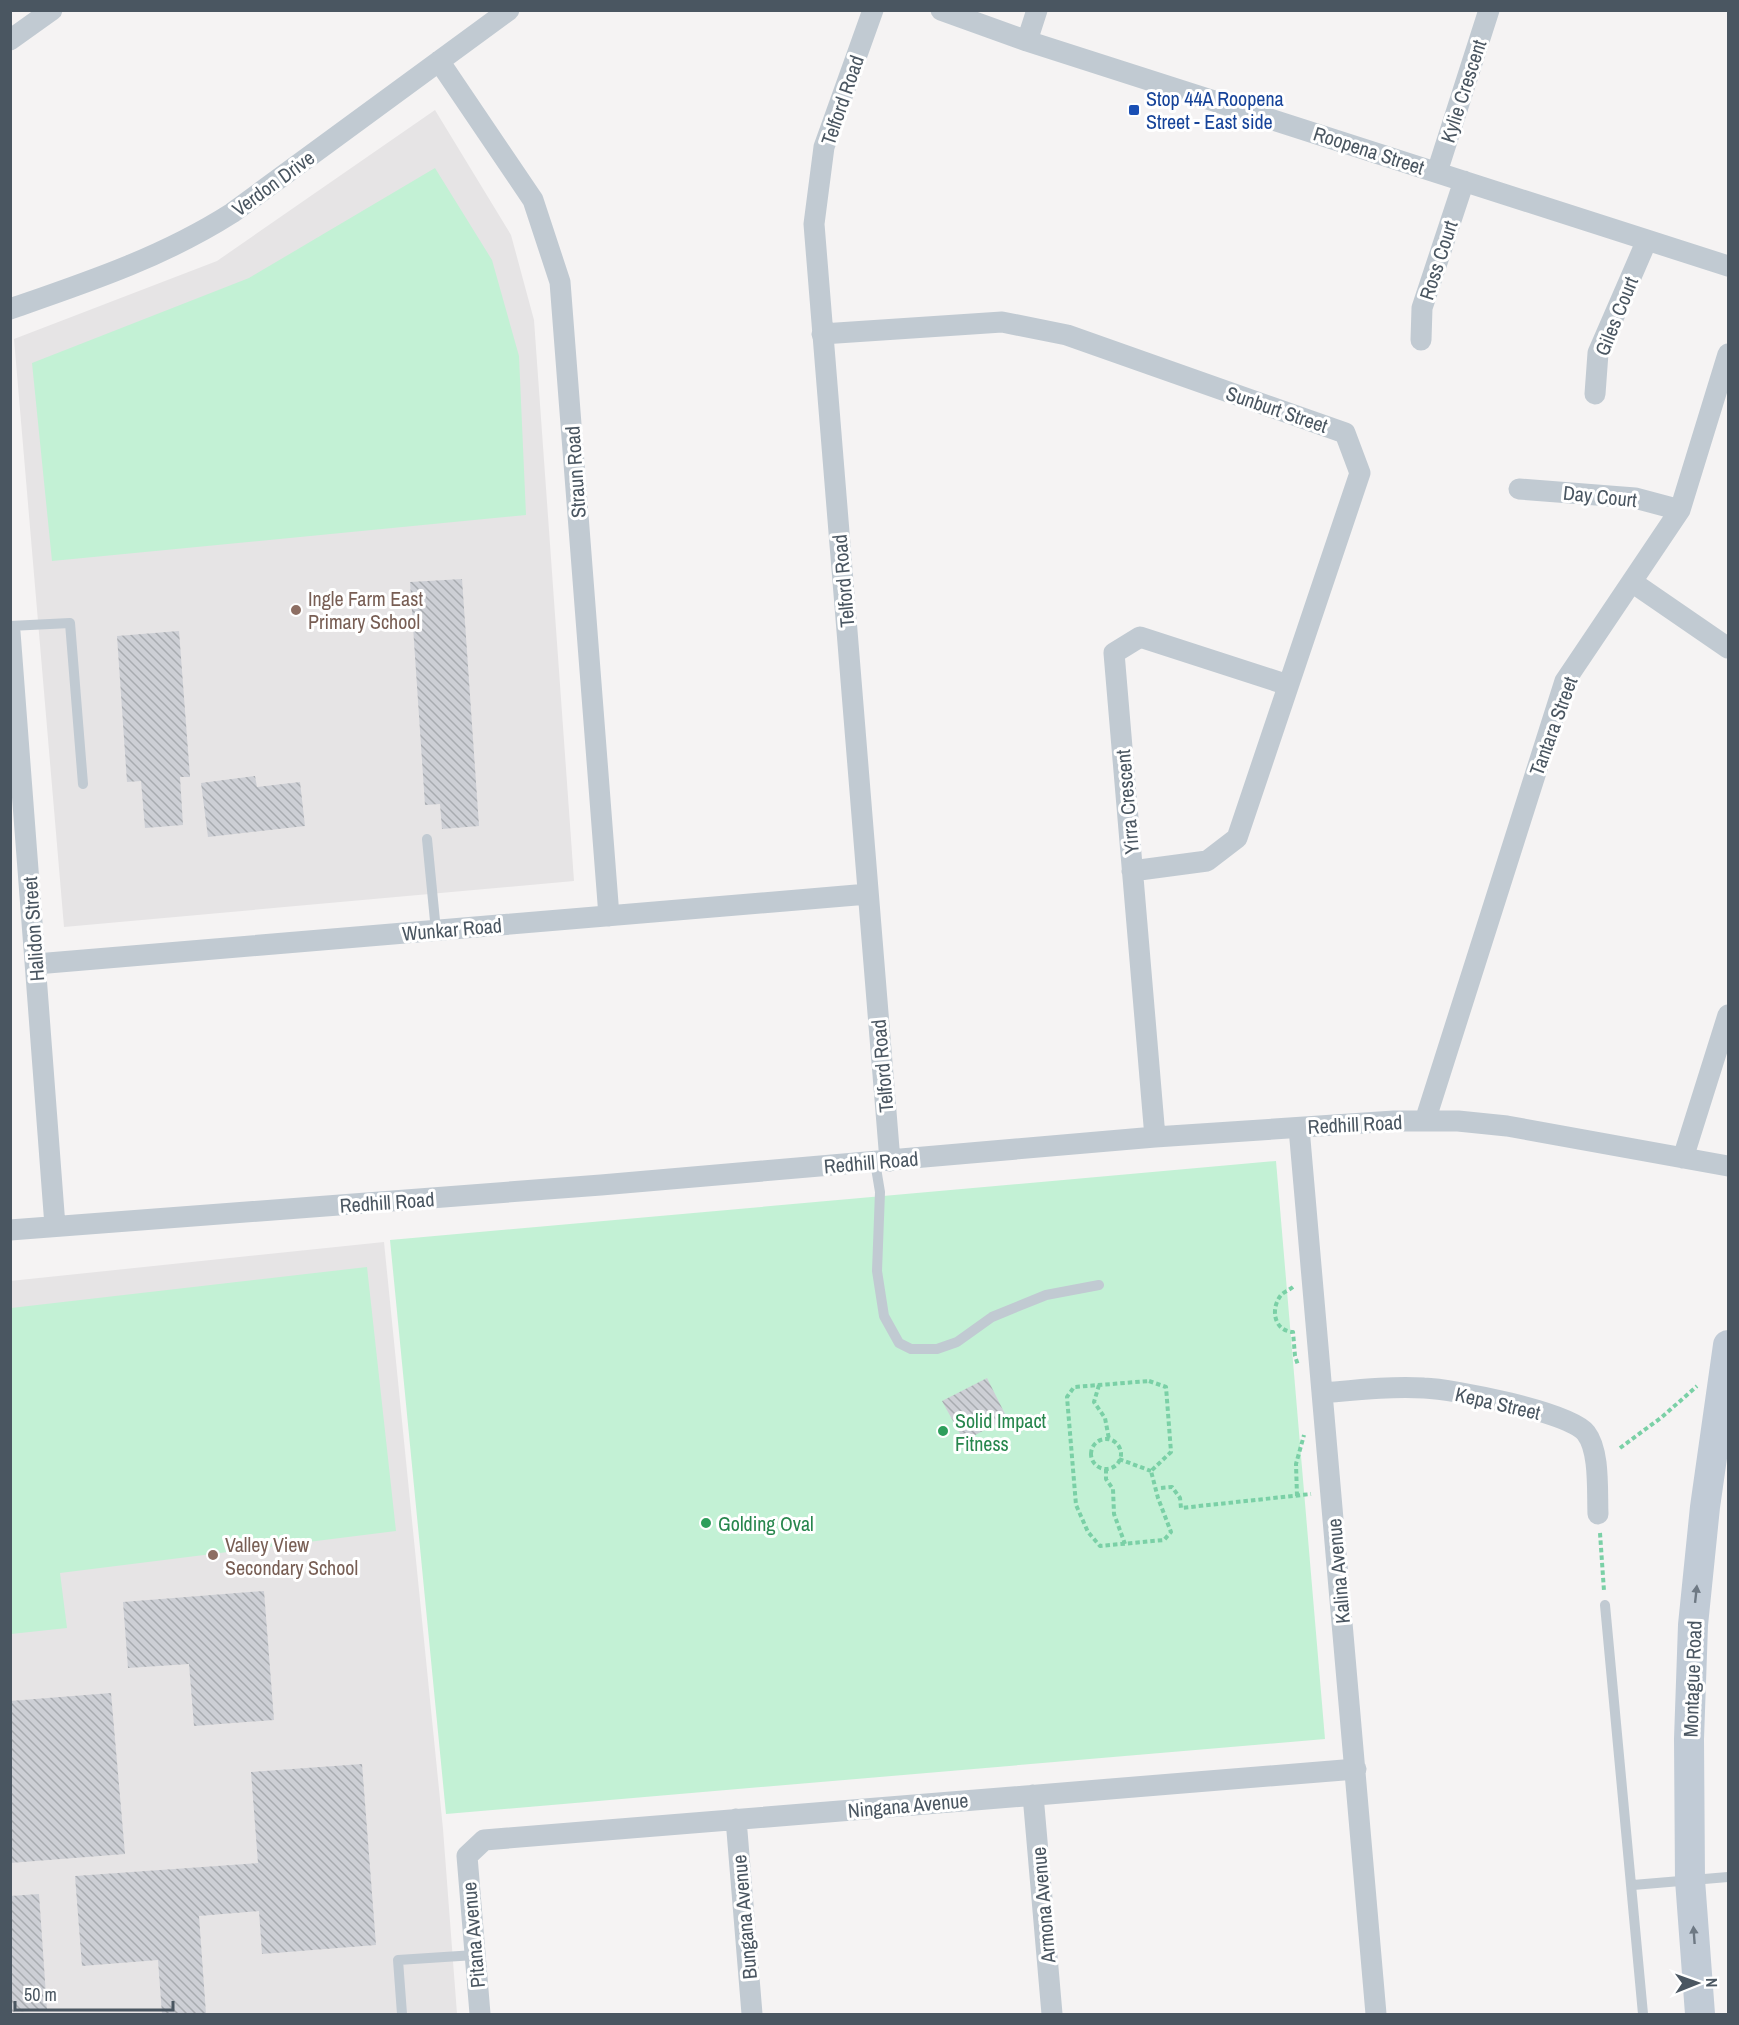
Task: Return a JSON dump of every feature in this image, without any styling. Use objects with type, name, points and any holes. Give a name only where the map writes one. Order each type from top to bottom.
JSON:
[{"type":"main road","name":"Montague Road","points":[[1700,2014],[1690,1880],[1689,1739],[1693,1625],[1705,1507],[1728,1346]]},
{"type":"street","points":[[10,40],[52,10]]},
{"type":"street","name":"Verdon Drive","points":[[10,309],[118,272],[204,231],[232,213],[510,10]]},
{"type":"street","name":"Telford Road","points":[[873,10],[824,147],[813,224],[868,894],[883,1161]]},
{"type":"street","name":"Roopena Street","points":[[941,10],[1027,40],[1728,266]]},
{"type":"street","points":[[1027,40],[1037,10]]},
{"type":"street","name":"Kylie Crescent","points":[[1437,172],[1489,10]]},
{"type":"street","name":"Straun Road","points":[[440,61],[533,200],[560,282],[609,916]]},
{"type":"street","name":"Ross Court","points":[[1421,340],[1422,308],[1464,181]]},
{"type":"street","name":"Giles Court","points":[[1595,394],[1598,353],[1647,240]]},
{"type":"street","name":"Sunburt Street","points":[[822,334],[1002,322],[1067,335],[1345,433],[1360,473],[1236,838],[1207,861],[1132,871]]},
{"type":"street","name":"Tantara Street","points":[[1425,1121],[1565,681],[1680,510],[1728,354]]},
{"type":"street","name":"Day Court","points":[[1519,489],[1635,498],[1680,510]]},
{"type":"street","points":[[1632,582],[1728,648]]},
{"type":"street","name":"Halidon Street","points":[[10,632],[55,1226]]},
{"type":"street","name":"Yirra Crescent","points":[[1155,1137],[1114,653],[1140,636],[1288,686]]},
{"type":"street","name":"Wunkar Road","points":[[36,964],[868,894]]},
{"type":"street","points":[[1683,1158],[1728,1015]]},
{"type":"street","name":"Redhill Road","points":[[10,1230],[613,1184],[1155,1137],[1425,1121],[1458,1121],[1507,1126],[1728,1166]]},
{"type":"street","name":"Kalina Avenue","points":[[1299,1128],[1376,2014]]},
{"type":"street","name":"Kepa Street","points":[[1323,1392],[1425,1388],[1503,1400],[1570,1421],[1586,1432],[1594,1450],[1598,1514]]},
{"type":"street","name":"Ningana Avenue","points":[[467,1856],[484,1840],[1356,1769]]},
{"type":"street","name":"Armona Avenue","points":[[1033,1795],[1052,2014]]},
{"type":"street","name":"Bungana Avenue","points":[[736,1820],[752,2014]]},
{"type":"street","name":"Pitana Avenue","points":[[467,1856],[480,2014]]},
{"type":"lane","points":[[10,626],[70,623],[83,784]]},
{"type":"lane","points":[[427,839],[436,930]]},
{"type":"lane","points":[[883,1161],[877,1271],[884,1316],[899,1343],[911,1349],[937,1349],[957,1342],[992,1317],[1046,1295],[1099,1285]]},
{"type":"lane","points":[[1605,1605],[1633,1885],[1643,2014]]},
{"type":"lane","points":[[1633,1885],[1728,1877]]},
{"type":"lane","points":[[402,2014],[398,1960],[475,1955]]},
{"type":"path","points":[[1299,1367],[1295,1356],[1293,1332],[1286,1332],[1278,1325],[1274,1316],[1276,1304],[1282,1294],[1292,1288],[1313,1284]]},
{"type":"path","points":[[1620,1448],[1662,1417],[1705,1380]]},
{"type":"path","points":[[1149,1381],[1166,1388],[1171,1452],[1151,1471],[1171,1532],[1164,1540],[1100,1546],[1088,1532],[1076,1505],[1067,1397],[1074,1387],[1149,1381]]},
{"type":"path","points":[[1099,1385],[1094,1402],[1106,1418],[1109,1439]]},
{"type":"path","points":[[1297,1496],[1296,1464],[1304,1432]]},
{"type":"path","points":[[1109,1439],[1119,1448],[1119,1460],[1115,1466],[1106,1469],[1093,1462],[1091,1452],[1100,1440],[1109,1439]]},
{"type":"path","points":[[1119,1460],[1151,1471]]},
{"type":"path","points":[[1106,1469],[1106,1479],[1113,1489],[1114,1514],[1125,1544]]},
{"type":"path","points":[[1161,1488],[1172,1487],[1180,1498],[1181,1508],[1316,1494]]},
{"type":"path","points":[[1598,1514],[1605,1605]]},
{"type":"shaded area","name":"Ingle Farm East Primary School","points":[[435,110],[511,235],[534,320],[574,881],[64,927],[14,339],[217,261]]},
{"type":"shaded area","name":"Valley View Secondary School","points":[[384,1242],[443,1829],[457,2014],[11,2014],[10,1281]]},
{"type":"green space","points":[[435,168],[492,260],[519,356],[526,515],[52,561],[32,363],[249,278]]},
{"type":"green space","points":[[1276,1161],[1325,1739],[446,1814],[390,1240]]},
{"type":"green space","points":[[367,1267],[396,1531],[60,1573],[67,1628],[11,1634],[11,1308]]},
{"type":"building","points":[[462,579],[479,826],[442,829],[440,804],[425,805],[410,582]]},
{"type":"building","points":[[179,631],[190,777],[180,777],[183,825],[145,828],[141,781],[127,782],[117,636]]},
{"type":"building","points":[[255,776],[257,787],[300,782],[305,826],[208,837],[201,783]]},
{"type":"building","points":[[987,1378],[1007,1418],[964,1441],[942,1401]]},
{"type":"building","points":[[264,1591],[274,1720],[194,1726],[189,1664],[128,1668],[123,1602]]},
{"type":"building","points":[[111,1693],[125,1854],[10,1863],[10,1701]]},
{"type":"building","points":[[362,1764],[376,1945],[262,1954],[259,1911],[199,1916],[206,2014],[162,2014],[158,1960],[82,1966],[75,1876],[258,1863],[251,1772]]},
{"type":"building","points":[[39,1894],[47,2010],[10,2012],[10,1896]]},
{"type":"place","name":"Stop 44A Roopena Street - East side","points":[[1134,110]]},
{"type":"place","name":"Ingle Farm East Primary School","points":[[296,610]]},
{"type":"place","name":"Solid Impact Fitness","points":[[943,1431]]},
{"type":"place","name":"Golding Oval","points":[[706,1523]]},
{"type":"place","name":"Valley View Secondary School","points":[[213,1555]]}]
